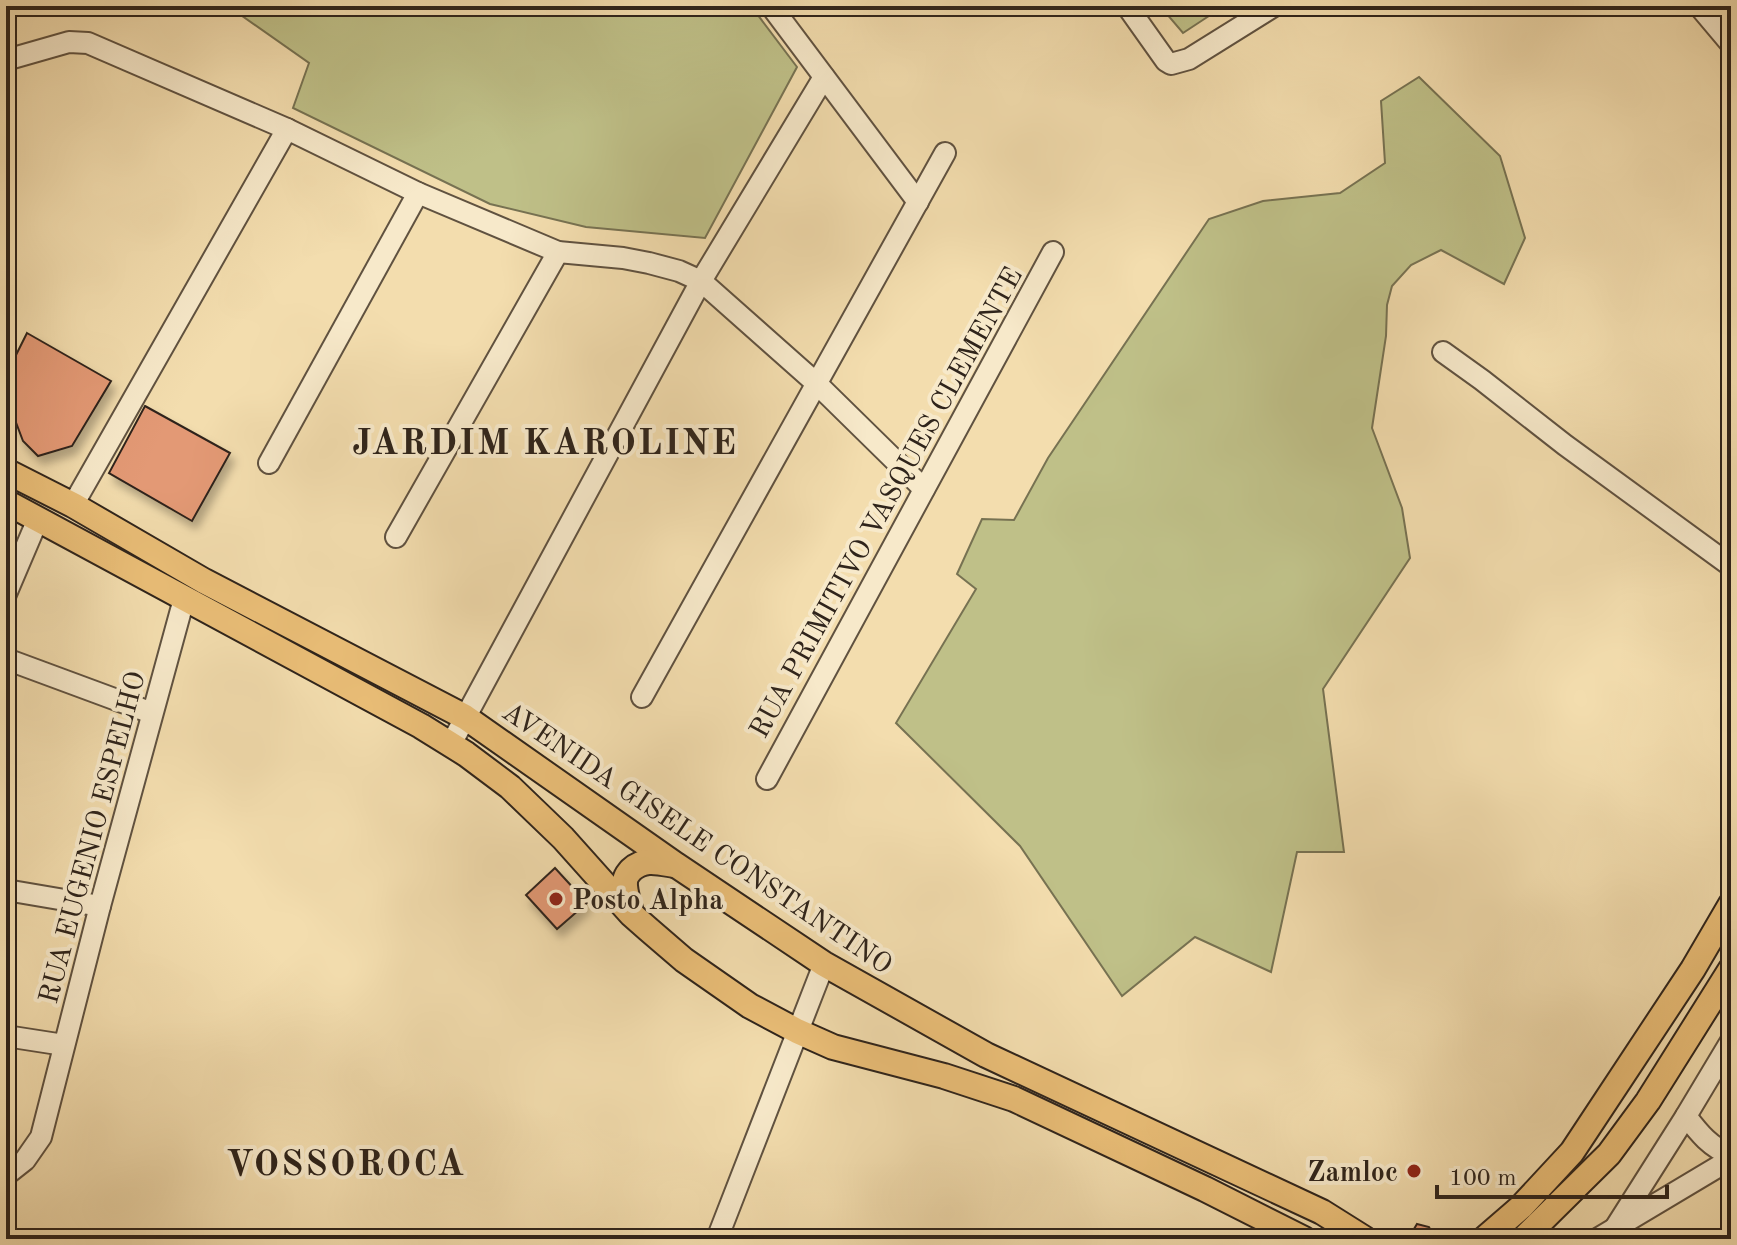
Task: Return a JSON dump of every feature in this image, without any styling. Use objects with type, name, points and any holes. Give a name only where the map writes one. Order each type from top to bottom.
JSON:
[{"type":"main road","name":"AVENIDA GISELE CONSTANTINO","points":[[6,471],[73,505],[204,581],[465,717],[824,964],[986,1055],[1322,1212],[1365,1239]]},
{"type":"main road","points":[[6,502],[451,744],[510,787],[563,838],[631,914],[684,960],[750,1006],[833,1047],[944,1076],[1014,1099],[1304,1239]]},
{"type":"main road","points":[[631,914],[625,884],[627,875],[643,862],[676,865]]},
{"type":"main road","points":[[1484,1239],[1521,1207],[1572,1152],[1693,969],[1731,904]]},
{"type":"main road","points":[[1523,1239],[1609,1154],[1648,1101],[1731,969]]},
{"type":"street","points":[[771,6],[918,202]]},
{"type":"street","points":[[1127,6],[1171,64],[1189,59],[1274,6]]},
{"type":"street","points":[[1699,6],[1731,44]]},
{"type":"street","points":[[6,60],[69,42],[88,43],[287,129],[418,193],[558,252],[649,263],[701,281],[816,383],[924,489]]},
{"type":"street","points":[[451,744],[701,281],[824,77]]},
{"type":"street","points":[[73,505],[287,129]]},
{"type":"street","points":[[642,697],[945,153]]},
{"type":"street","points":[[269,463],[418,193]]},
{"type":"street","points":[[396,537],[558,252]]},
{"type":"street","name":"RUA PRIMITIVO VASQUES CLEMENTE","points":[[767,779],[1053,252]]},
{"type":"street","points":[[1443,352],[1731,566]]},
{"type":"street","points":[[6,594],[38,519]]},
{"type":"street","name":"RUA EUGENIO ESPELHO","points":[[6,1175],[25,1160],[41,1137],[184,599]]},
{"type":"street","points":[[6,659],[152,713]]},
{"type":"street","points":[[6,890],[100,906]]},
{"type":"street","points":[[717,1239],[824,964]]},
{"type":"street","points":[[6,1036],[64,1045]]},
{"type":"street","points":[[1615,1228],[1731,1041]]},
{"type":"street","points":[[1686,1116],[1708,1143],[1731,1157]]},
{"type":"street","points":[[1597,1239],[1731,1157]]},
{"type":"green space","points":[[228,6],[751,6],[797,67],[705,238],[586,227],[490,204],[293,108],[309,63]]},
{"type":"green space","points":[[1160,6],[1224,6],[1183,33]]},
{"type":"green space","points":[[1419,77],[1500,156],[1525,238],[1504,284],[1441,250],[1411,265],[1392,286],[1372,428],[1402,508],[1410,558],[1323,689],[1344,852],[1297,852],[1271,972],[1195,937],[1122,996],[1020,846],[896,723],[976,589],[957,574],[982,519],[1014,520],[1048,458],[1209,219],[1263,201],[1340,193],[1385,163],[1381,101]]},
{"type":"building","points":[[27,333],[111,381],[72,446],[38,456],[23,441],[6,396],[6,375]]},
{"type":"building","points":[[145,406],[230,453],[192,521],[109,473]]},
{"type":"building","name":"Posto Alpha","points":[[555,868],[587,903],[557,929],[526,895]]},
{"type":"building","points":[[1417,1224],[1429,1227],[1432,1233],[1447,1237],[1408,1239]]},
{"type":"place","name":"Posto Alpha","points":[[556,899]]},
{"type":"place","name":"Zamloc","points":[[1414,1171]]},
{"type":"district","name":"JARDIM KAROLINE","points":[[545,441]]},
{"type":"district","name":"VOSSOROCA","points":[[346,1162]]}]
